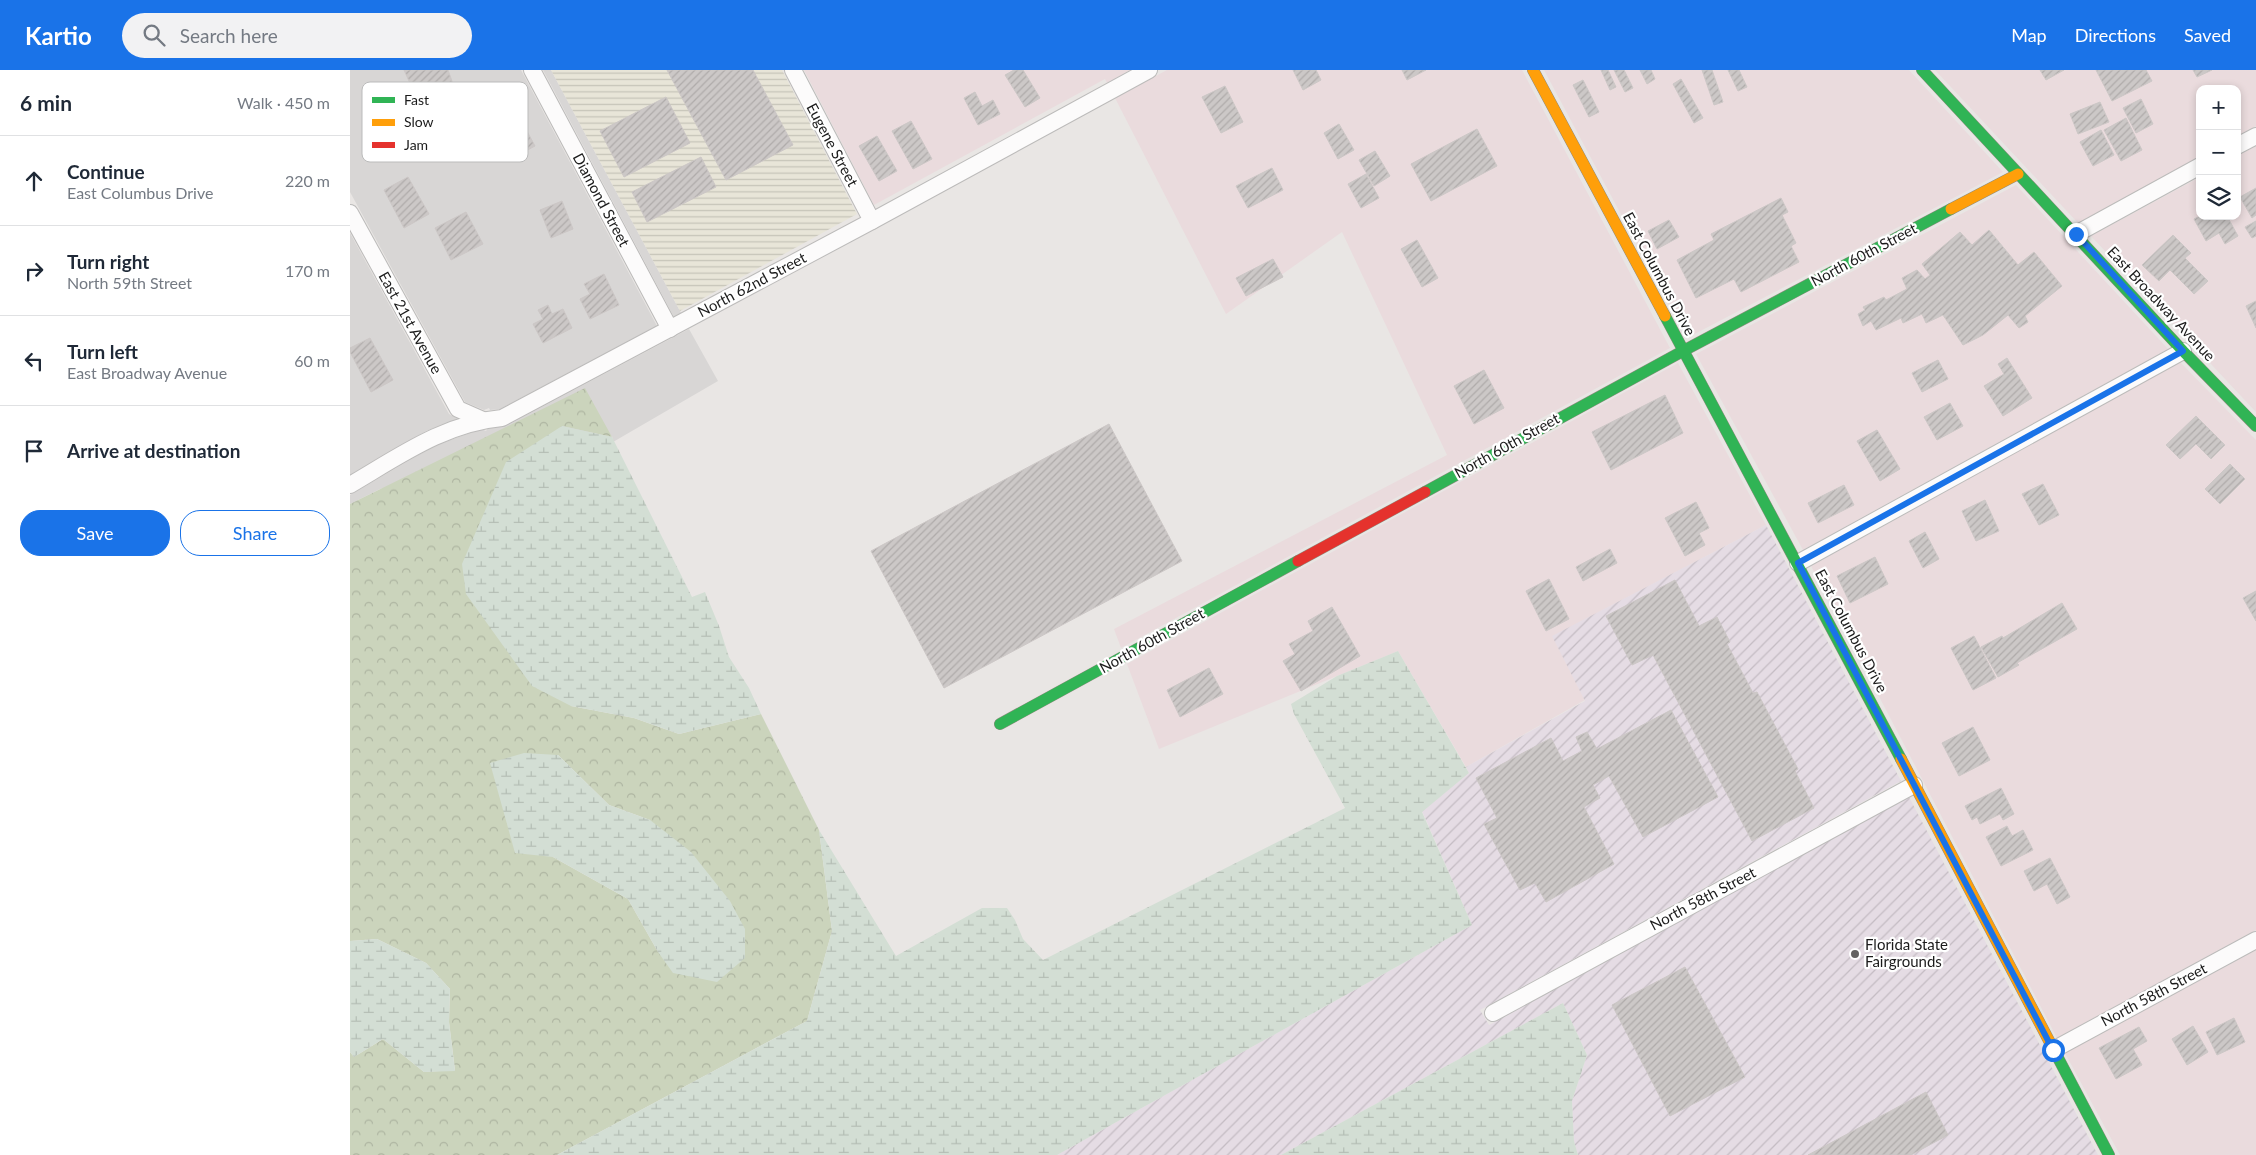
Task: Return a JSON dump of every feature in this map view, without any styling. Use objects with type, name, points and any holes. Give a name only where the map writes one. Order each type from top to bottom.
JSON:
[{"type":"street","name":"Diamond Street","points":[[532,70],[670,329]]},
{"type":"street","name":"Eugene Street","points":[[793,70],[872,221]]},
{"type":"street","name":"North 62nd Street","points":[[350,485],[430,438],[483,420],[502,418],[872,221],[1148,70]]},
{"type":"street","name":"East Columbus Drive","points":[[1533,70],[1798,563],[2109,1155]]},
{"type":"street","name":"East Broadway Avenue","points":[[1922,70],[2183,351],[2256,426]]},
{"type":"street","points":[[2241,144],[2256,136]]},
{"type":"street","points":[[2076,234],[2196,168]]},
{"type":"street","name":"North 60th Street","points":[[1000,724],[1683,351],[2018,174]]},
{"type":"street","name":"East 21st Avenue","points":[[350,213],[458,409],[483,420]]},
{"type":"street","points":[[1798,563],[2183,351]]},
{"type":"street","name":"North 58th Street","points":[[1493,1013],[1914,785]]},
{"type":"street","name":"North 58th Street","points":[[2053,1050],[2256,940]]},
{"type":"shaded area","points":[[350,70],[521,70],[527,82],[362,82],[362,162],[528,162],[528,83],[657,326],[500,409],[490,410],[489,408],[484,410],[465,402],[350,192]]},
{"type":"shaded area","points":[[543,70],[551,70],[681,313],[674,317]]},
{"type":"shaded area","points":[[551,70],[782,70],[857,214],[680,311]]},
{"type":"shaded area","points":[[804,70],[1130,70],[1107,83],[1105,79],[874,205]]},
{"type":"shaded area","points":[[1167,70],[1522,70],[1670,348],[1121,648],[1114,629],[1447,455],[1342,232],[1226,314],[1115,98]]},
{"type":"shaded area","points":[[1544,70],[1909,70],[2003,172],[1687,338]]},
{"type":"shaded area","points":[[1935,70],[2256,70],[2256,126],[2241,134],[2241,85],[2196,85],[2196,159],[2078,223]]},
{"type":"shaded area","points":[[2256,146],[2256,412],[2091,236],[2196,179],[2196,220],[2241,220],[2241,154]]},
{"type":"shaded area","points":[[2016,185],[2168,349],[1803,550],[1696,354]]},
{"type":"shaded area","points":[[350,233],[449,414],[458,419],[426,431],[350,475]]},
{"type":"shaded area","points":[[689,329],[718,381],[613,442],[612,436],[380,489],[350,504],[350,495],[434,446],[481,429],[486,431],[488,428],[506,426]]},
{"type":"shaded area","points":[[2180,362],[2256,440],[2256,930],[2057,1038],[1811,566]]},
{"type":"shaded area","points":[[1678,363],[1766,525],[1553,636],[1585,700],[1466,767],[1398,651],[1159,749],[1127,664]]},
{"type":"shaded area","points":[[1766,525],[1901,781],[1480,1010],[1489,1025],[1909,797],[2098,1155],[1578,1155],[1574,1141],[1572,1101],[1587,1055],[1563,1003],[1281,1155],[1057,1155],[1472,925],[1422,811],[1469,773],[1466,767],[1585,701],[1552,636]]},
{"type":"shaded area","points":[[2256,950],[2256,1155],[2120,1155],[2065,1053]]},
{"type":"green space","points":[[585,388],[612,437],[562,426],[571,706],[634,718],[679,734],[761,714],[819,830],[832,931],[807,1021],[557,1155],[350,1155],[350,1052],[354,1057],[383,1039],[424,1072],[455,1070],[449,1022],[450,989],[426,963],[377,939],[350,941],[350,504]],"holes":[[[558,755],[609,805],[650,820],[658,952],[628,899],[553,857]]]},
{"type":"green space","points":[[562,426],[612,437],[692,597],[705,592],[729,657],[749,688],[761,714],[679,734],[634,718],[571,706],[532,686],[466,594],[462,564],[506,462]]},
{"type":"green space","points":[[1398,651],[1469,773],[1422,812],[1472,925],[1057,1155],[557,1155],[807,1021],[832,931],[819,830],[896,956],[982,908],[1007,908],[1015,920],[1023,939],[1043,960],[1345,808],[1294,714],[1291,704],[1337,676]]},
{"type":"green space","points":[[524,753],[558,755],[609,805],[650,820],[691,852],[730,901],[745,929],[745,958],[717,982],[673,973],[658,952],[628,899],[553,857],[515,853],[490,763]]},
{"type":"green space","points":[[377,939],[426,963],[450,989],[449,1022],[455,1071],[424,1072],[383,1039],[354,1057],[350,1052],[350,941]]},
{"type":"green space","points":[[1563,1003],[1587,1055],[1572,1101],[1574,1141],[1578,1155],[1281,1155]]},
{"type":"building","points":[[404,70],[448,70],[452,82],[409,82]]},
{"type":"building","points":[[667,70],[753,70],[793,145],[726,180]]},
{"type":"building","points":[[1014,70],[1023,70],[1040,98],[1025,107],[1005,75]]},
{"type":"building","points":[[1293,70],[1316,70],[1321,80],[1303,90]]},
{"type":"building","points":[[1402,70],[1426,70],[1407,80]]},
{"type":"building","points":[[1601,70],[1608,70],[1616,87],[1610,90]]},
{"type":"building","points":[[1614,70],[1624,70],[1633,88],[1625,92]]},
{"type":"building","points":[[1640,70],[1651,70],[1655,79],[1647,84]]},
{"type":"building","points":[[1702,70],[1712,70],[1723,102],[1714,105]]},
{"type":"building","points":[[1728,70],[1739,70],[1747,87],[1738,91]]},
{"type":"building","points":[[2040,70],[2064,70],[2046,80]]},
{"type":"building","points":[[2096,70],[2146,70],[2152,81],[2112,101]]},
{"type":"building","points":[[2193,70],[2212,70],[2197,77]]},
{"type":"building","points":[[1681,79],[1703,118],[1694,123],[1673,84]]},
{"type":"building","points":[[1583,80],[1599,112],[1589,117],[1573,85]]},
{"type":"building","points":[[1225,86],[1243,122],[1221,133],[1202,97]]},
{"type":"building","points":[[975,92],[982,106],[993,100],[1000,114],[978,125],[964,98]]},
{"type":"building","points":[[666,97],[690,143],[624,177],[600,131]]},
{"type":"building","points":[[2141,99],[2153,124],[2136,133],[2123,108]]},
{"type":"building","points":[[2100,102],[2109,122],[2078,134],[2070,114]]},
{"type":"building","points":[[2126,118],[2142,150],[2121,161],[2104,130]]},
{"type":"building","points":[[911,121],[932,159],[913,169],[892,131]]},
{"type":"building","points":[[1339,124],[1354,150],[1338,159],[1324,133]]},
{"type":"building","points":[[1477,129],[1497,166],[1431,201],[1411,164]]},
{"type":"building","points":[[2101,130],[2114,155],[2093,166],[2080,142]]},
{"type":"building","points":[[528,133],[535,146],[528,150]]},
{"type":"building","points":[[877,136],[897,171],[879,181],[859,146]]},
{"type":"building","points":[[1375,151],[1390,176],[1374,186],[1359,160]]},
{"type":"building","points":[[701,157],[716,187],[647,222],[632,192]]},
{"type":"building","points":[[1272,168],[1283,190],[1248,208],[1236,186]]},
{"type":"building","points":[[1366,174],[1379,198],[1361,208],[1348,184]]},
{"type":"building","points":[[408,177],[429,214],[404,228],[384,190]]},
{"type":"building","points":[[2256,188],[2256,215],[2252,218],[2241,199],[2241,196]]},
{"type":"building","points":[[1781,198],[1788,212],[1782,215],[1796,243],[1791,246],[1799,262],[1741,292],[1734,279],[1696,298],[1677,260],[1714,240],[1711,234]]},
{"type":"building","points":[[562,201],[573,229],[551,238],[540,210]]},
{"type":"building","points":[[466,212],[483,244],[451,260],[435,228]]},
{"type":"building","points":[[2194,219],[2229,220],[2238,236],[2225,244],[2219,233],[2206,241]]},
{"type":"building","points":[[1669,220],[1679,237],[1657,249],[1648,231]]},
{"type":"building","points":[[2256,221],[2256,236],[2252,238],[2245,227]]},
{"type":"building","points":[[1989,230],[2018,265],[2034,252],[2062,286],[2025,316],[2028,322],[2019,328],[2008,315],[1983,335],[1963,345],[1943,315],[1926,323],[1922,314],[1903,323],[1901,318],[1876,330],[1871,321],[1863,326],[1858,314],[1865,310],[1863,307],[1884,297],[1886,300],[1907,289],[1902,278],[1917,270],[1925,279],[1930,275],[1922,264],[1960,232],[1972,245]]},
{"type":"building","points":[[2173,235],[2191,253],[2185,258],[2208,281],[2194,294],[2170,270],[2159,281],[2142,265]]},
{"type":"building","points":[[1417,240],[1438,278],[1422,287],[1401,249]]},
{"type":"building","points":[[1273,259],[1283,277],[1246,296],[1236,278]]},
{"type":"building","points":[[604,274],[619,305],[590,319],[580,299],[590,294],[584,284]]},
{"type":"building","points":[[2256,301],[2256,328],[2246,306]]},
{"type":"building","points":[[548,305],[552,314],[563,309],[572,328],[543,343],[533,324],[543,319],[538,310]]},
{"type":"building","points":[[370,338],[393,380],[371,392],[350,352],[350,348]]},
{"type":"building","points":[[2007,358],[2032,398],[2003,416],[1984,386],[2004,374],[1998,364]]},
{"type":"building","points":[[1938,360],[1948,379],[1922,392],[1912,373]]},
{"type":"building","points":[[1484,370],[1504,408],[1474,424],[1454,386]]},
{"type":"building","points":[[1665,395],[1683,433],[1611,470],[1592,432]]},
{"type":"building","points":[[1950,403],[1963,426],[1937,440],[1924,417]]},
{"type":"building","points":[[2196,416],[2225,445],[2211,459],[2196,444],[2180,459],[2166,445]]},
{"type":"building","points":[[1109,424],[1182,561],[944,688],[871,551]]},
{"type":"building","points":[[1877,430],[1900,469],[1880,481],[1857,441]]},
{"type":"building","points":[[2230,464],[2245,479],[2220,504],[2205,489]]},
{"type":"building","points":[[2043,484],[2059,515],[2039,525],[2022,494]]},
{"type":"building","points":[[1844,485],[1854,505],[1818,523],[1808,503]]},
{"type":"building","points":[[1985,500],[1999,531],[1976,541],[1962,511]]},
{"type":"building","points":[[1696,502],[1709,528],[1699,533],[1705,545],[1685,556],[1665,518]]},
{"type":"building","points":[[1925,532],[1939,559],[1923,568],[1909,541]]},
{"type":"building","points":[[1610,549],[1617,563],[1583,581],[1576,567]]},
{"type":"building","points":[[1875,557],[1888,584],[1850,603],[1837,576]]},
{"type":"building","points":[[1549,579],[1569,619],[1546,631],[1526,591]]},
{"type":"building","points":[[1675,580],[1699,626],[1717,617],[1730,642],[1727,644],[1753,693],[1757,692],[1798,769],[1795,771],[1814,808],[1752,841],[1653,655],[1632,665],[1606,616]]},
{"type":"building","points":[[2256,591],[2256,621],[2243,598]]},
{"type":"building","points":[[2062,603],[2077,629],[2017,663],[2019,665],[1998,677],[1981,647],[2002,636],[2003,638]]},
{"type":"building","points":[[1332,607],[1360,656],[1301,691],[1283,661],[1295,654],[1289,644],[1313,631],[1308,621]]},
{"type":"building","points":[[1974,636],[1996,678],[1973,690],[1951,648]]},
{"type":"building","points":[[1209,668],[1223,694],[1180,717],[1167,690]]},
{"type":"building","points":[[1671,710],[1718,797],[1643,837],[1609,776],[1593,785],[1600,798],[1584,807],[1614,864],[1546,902],[1535,883],[1520,890],[1484,824],[1497,818],[1476,778],[1551,738],[1563,761],[1582,751],[1576,737],[1587,732],[1597,749]]},
{"type":"building","points":[[1973,727],[1990,760],[1959,776],[1942,743]]},
{"type":"building","points":[[2001,788],[2014,814],[2003,820],[2000,814],[1980,824],[1977,817],[1972,820],[1965,806]]},
{"type":"building","points":[[2007,826],[2012,836],[2023,830],[2033,850],[2001,866],[1986,837]]},
{"type":"building","points":[[2050,858],[2070,897],[2057,904],[2047,884],[2034,891],[2024,871]]},
{"type":"building","points":[[1685,967],[1745,1077],[1670,1116],[1612,1005]]},
{"type":"building","points":[[2234,1018],[2245,1042],[2217,1055],[2206,1032]]},
{"type":"building","points":[[2193,1026],[2208,1052],[2187,1065],[2172,1039]]},
{"type":"building","points":[[2139,1027],[2147,1041],[2133,1049],[2142,1065],[2116,1079],[2099,1048]]},
{"type":"building","points":[[1926,1092],[1948,1135],[1911,1155],[1808,1155]]},
{"type":"traffic: fast","points":[[1922,70],[2183,351],[2256,426]]},
{"type":"traffic: fast","points":[[1425,492],[1683,351],[1951,209]]},
{"type":"traffic: fast","points":[[1665,316],[1901,759]]},
{"type":"traffic: fast","points":[[1000,724],[1298,561]]},
{"type":"traffic: fast","points":[[2056,1054],[2109,1155]]},
{"type":"traffic: slow","points":[[1533,70],[1665,316]]},
{"type":"traffic: slow","points":[[1951,209],[2018,174]]},
{"type":"traffic: slow","points":[[1901,759],[2056,1054]]},
{"type":"traffic: jam","points":[[1298,561],[1425,492]]},
{"type":"place","name":"Florida State Fairgrounds","points":[[1855,954]]},
{"type":"route","points":[[2053,1050],[1798,563],[2183,351],[2076,234]]}]
